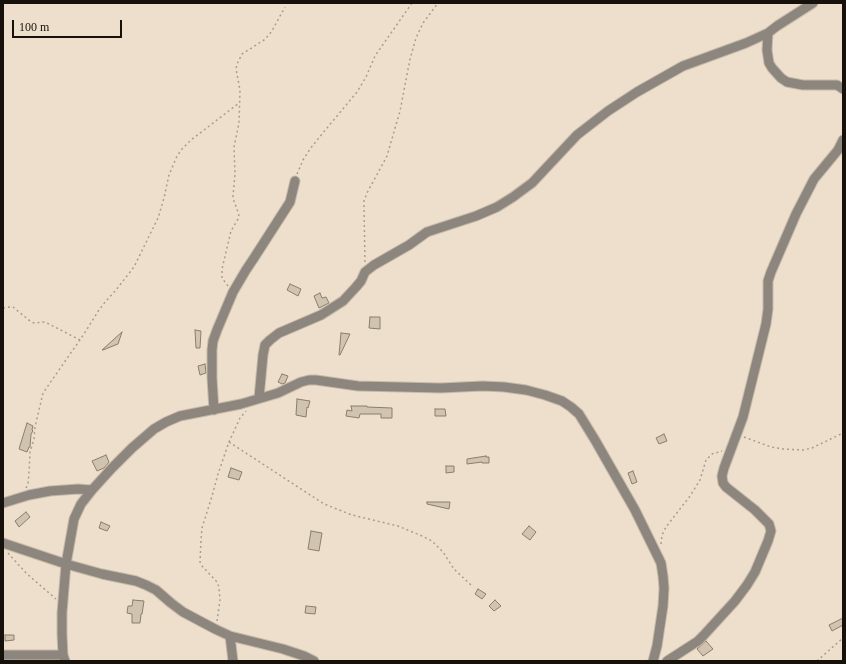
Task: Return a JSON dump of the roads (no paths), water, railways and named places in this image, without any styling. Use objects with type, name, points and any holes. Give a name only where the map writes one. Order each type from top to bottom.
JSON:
[{"type":"street","points":[[259,398],[265,345],[279,333],[321,315],[343,301],[361,281],[365,272],[374,265],[408,246],[427,232],[476,216],[497,207],[513,197],[532,183],[577,135],[637,92],[683,66],[746,43],[768,33],[813,3]]},
{"type":"street","points":[[768,33],[767,50],[769,63],[781,78],[788,82],[803,85],[837,85],[843,89]]},
{"type":"street","points":[[667,661],[698,641],[735,600],[755,572],[765,550],[771,527],[755,510],[726,487],[722,476],[743,417],[766,324],[768,309],[768,281],[771,272],[796,214],[814,179],[838,150],[843,140]]},
{"type":"street","points":[[214,410],[212,378],[213,341],[233,292],[286,209],[291,198],[295,181]]},
{"type":"street","points":[[3,654],[64,658],[62,634],[63,605],[66,564],[74,519],[81,504],[92,490],[112,468],[154,429],[180,416],[241,404],[284,391],[300,382],[316,380],[358,386],[441,388],[483,386],[504,387],[526,390],[545,395],[571,407],[579,414],[584,422],[635,510],[661,563],[664,588],[663,606],[657,646],[653,661]]},
{"type":"street","points":[[3,503],[29,495],[50,491],[78,489],[92,490]]},
{"type":"street","points":[[3,542],[66,564],[102,574],[136,581],[156,590],[183,612],[230,636],[283,649],[314,661]]},
{"type":"street","points":[[230,636],[233,661]]}]
